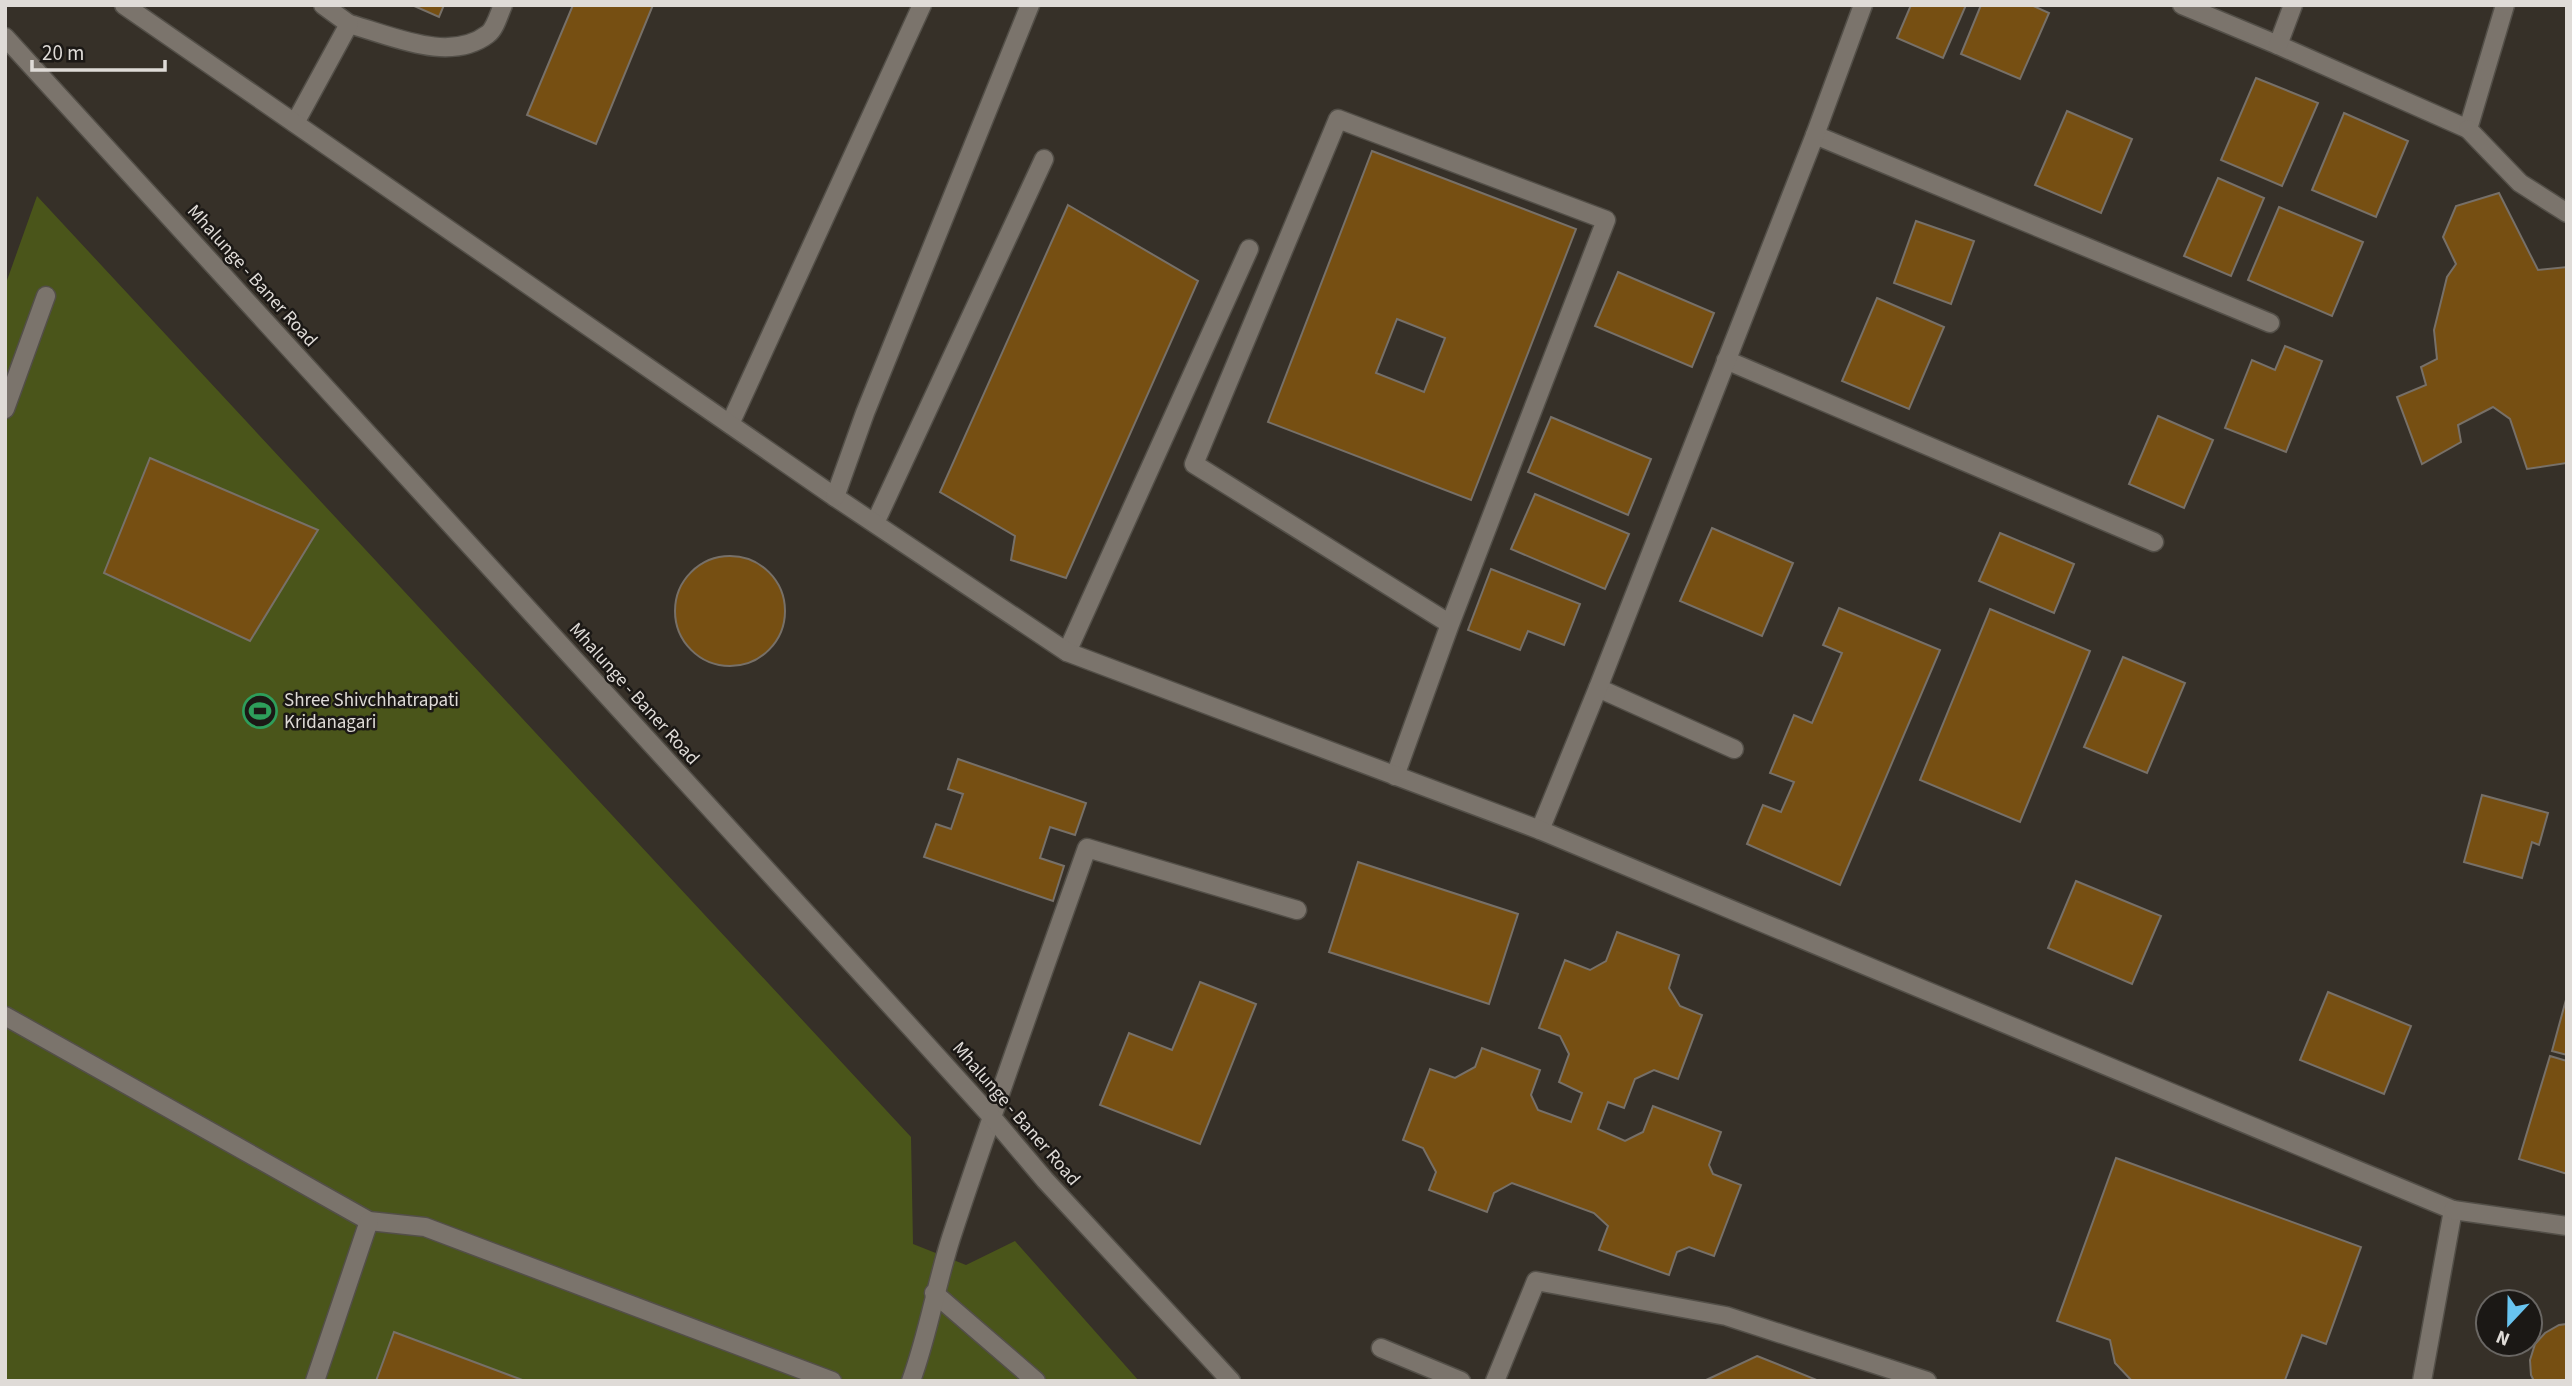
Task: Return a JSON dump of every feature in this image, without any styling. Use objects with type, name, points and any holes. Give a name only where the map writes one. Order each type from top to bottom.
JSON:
[{"type":"street","points":[[124,5],[730,424],[1067,652],[1540,830],[2453,1210],[2567,1226]]},
{"type":"street","points":[[323,5],[349,24],[430,46],[463,47],[490,33],[503,5]]},
{"type":"street","points":[[730,424],[922,5]]},
{"type":"street","points":[[835,496],[864,413],[1030,5]]},
{"type":"street","points":[[1540,830],[1815,135],[1863,5]]},
{"type":"street","points":[[2182,5],[2468,129],[2520,183],[2567,213]]},
{"type":"street","points":[[2278,45],[2293,5]]},
{"type":"street","points":[[2468,129],[2505,5]]},
{"type":"street","points":[[295,123],[349,24]]},
{"type":"street","name":"Mhalunge - Baner Road","points":[[5,37],[1231,1381]]},
{"type":"street","points":[[1395,776],[1450,624],[1606,220],[1338,118],[1194,464],[1450,624]]},
{"type":"street","points":[[1815,135],[2270,323]]},
{"type":"street","points":[[875,523],[1044,159]]},
{"type":"street","points":[[1067,652],[1249,249]]},
{"type":"street","points":[[5,409],[46,296]]},
{"type":"street","points":[[1726,360],[2154,542]]},
{"type":"street","points":[[1598,688],[1734,749]]},
{"type":"street","points":[[911,1381],[934,1293],[991,1116],[1087,848],[1297,910]]},
{"type":"street","points":[[5,1016],[369,1221],[425,1227],[832,1381]]},
{"type":"street","points":[[2422,1381],[2453,1210]]},
{"type":"street","points":[[315,1381],[369,1221]]},
{"type":"street","points":[[1495,1381],[1536,1281],[1726,1316],[1927,1381]]},
{"type":"street","points":[[934,1293],[1036,1381]]},
{"type":"street","points":[[1381,1348],[1461,1381]]},
{"type":"green space","name":"Shree Shivchhatrapati Kridanagari","points":[[37,196],[911,1137],[913,1244],[966,1265],[1015,1241],[1139,1381],[5,1381],[5,286]]},
{"type":"building","points":[[412,5],[444,5],[439,17]]},
{"type":"building","points":[[573,5],[653,5],[596,144],[527,115]]},
{"type":"building","points":[[1911,5],[1966,5],[1943,58],[1897,38]]},
{"type":"building","points":[[1981,5],[2031,5],[2049,13],[2020,79],[1961,54]]},
{"type":"building","points":[[2256,78],[2318,103],[2282,186],[2221,160]]},
{"type":"building","points":[[2067,111],[2132,139],[2101,213],[2035,185]]},
{"type":"building","points":[[2344,113],[2408,141],[2376,217],[2312,190]]},
{"type":"building","points":[[1372,151],[1576,229],[1471,500],[1268,422]],"holes":[[[1397,319],[1445,338],[1424,392],[1376,373]]]},
{"type":"building","points":[[2218,178],[2264,198],[2231,276],[2184,256]]},
{"type":"building","points":[[2499,193],[2538,270],[2567,267],[2567,463],[2527,469],[2510,419],[2493,407],[2458,425],[2461,442],[2422,464],[2397,397],[2426,385],[2421,367],[2437,359],[2434,330],[2447,277],[2456,264],[2443,237],[2456,206]]},
{"type":"building","points":[[1068,205],[1198,281],[1066,578],[1011,560],[1015,536],[940,492]]},
{"type":"building","points":[[2279,207],[2363,242],[2332,316],[2248,280]]},
{"type":"building","points":[[1916,221],[1974,241],[1951,304],[1894,283]]},
{"type":"building","points":[[1618,272],[1714,313],[1692,367],[1595,326]]},
{"type":"building","points":[[1877,298],[1944,327],[1909,409],[1842,381]]},
{"type":"building","points":[[2285,346],[2322,361],[2286,452],[2225,428],[2252,360],[2275,370]]},
{"type":"building","points":[[2158,416],[2213,440],[2184,508],[2129,484]]},
{"type":"building","points":[[1551,417],[1651,459],[1628,515],[1528,472]]},
{"type":"building","points":[[150,458],[318,530],[250,641],[104,573]]},
{"type":"building","points":[[1535,494],[1629,534],[1605,589],[1511,549]]},
{"type":"building","points":[[1712,528],[1793,563],[1762,636],[1680,601]]},
{"type":"building","points":[[2000,533],[2074,564],[2054,613],[1979,581]]},
{"type":"building","points":[[730,556],[751,560],[769,572],[781,590],[785,611],[781,632],[769,650],[751,662],[730,666],[709,662],[691,650],[679,632],[675,611],[679,590],[691,572],[709,560]]},
{"type":"building","points":[[1491,569],[1580,604],[1564,645],[1528,631],[1520,650],[1468,630]]},
{"type":"building","points":[[1839,608],[1940,650],[1840,885],[1747,844],[1763,805],[1781,812],[1794,782],[1770,773],[1794,715],[1812,723],[1842,653],[1823,645]]},
{"type":"building","points":[[1990,609],[2090,651],[2020,822],[1920,780]]},
{"type":"building","points":[[2123,657],[2185,683],[2147,773],[2084,747]]},
{"type":"building","points":[[958,759],[1086,803],[1075,835],[1050,827],[1040,858],[1064,866],[1053,901],[924,857],[936,824],[951,829],[963,794],[948,789]]},
{"type":"building","points":[[2482,795],[2548,813],[2539,845],[2532,842],[2522,878],[2464,862]]},
{"type":"building","points":[[1358,862],[1518,914],[1489,1004],[1329,952]]},
{"type":"building","points":[[2076,881],[2161,916],[2132,984],[2048,948]]},
{"type":"building","points":[[1617,932],[1679,955],[1669,988],[1680,1006],[1702,1015],[1678,1079],[1654,1070],[1635,1079],[1624,1108],[1608,1102],[1598,1129],[1625,1141],[1643,1132],[1653,1106],[1721,1132],[1709,1165],[1713,1174],[1741,1185],[1714,1256],[1689,1247],[1677,1252],[1669,1275],[1599,1250],[1608,1226],[1594,1213],[1512,1183],[1494,1193],[1487,1212],[1429,1190],[1436,1172],[1423,1148],[1403,1140],[1430,1069],[1455,1078],[1475,1067],[1482,1048],[1540,1070],[1531,1095],[1538,1110],[1571,1122],[1582,1093],[1559,1082],[1569,1054],[1560,1036],[1539,1028],[1565,960],[1590,970],[1606,961]]},
{"type":"building","points":[[1200,982],[1256,1004],[1200,1144],[1100,1105],[1129,1033],[1172,1050]]},
{"type":"building","points":[[2328,992],[2411,1026],[2384,1094],[2300,1060]]},
{"type":"building","points":[[2567,996],[2567,1055],[2552,1051]]},
{"type":"building","points":[[2550,1056],[2567,1061],[2567,1174],[2519,1159]]},
{"type":"building","points":[[2116,1158],[2361,1247],[2326,1344],[2302,1335],[2285,1380],[2287,1381],[2132,1381],[2115,1363],[2110,1340],[2057,1321]]},
{"type":"building","points":[[2567,1324],[2567,1381],[2534,1381],[2531,1358],[2544,1358],[2544,1334],[2559,1325]]},
{"type":"building","points":[[394,1332],[525,1381],[376,1381]]},
{"type":"building","points":[[1757,1356],[1817,1380],[1818,1381],[1704,1381]]},
{"type":"place","name":"Shree Shivchhatrapati Kridanagari","points":[[260,711]]}]
